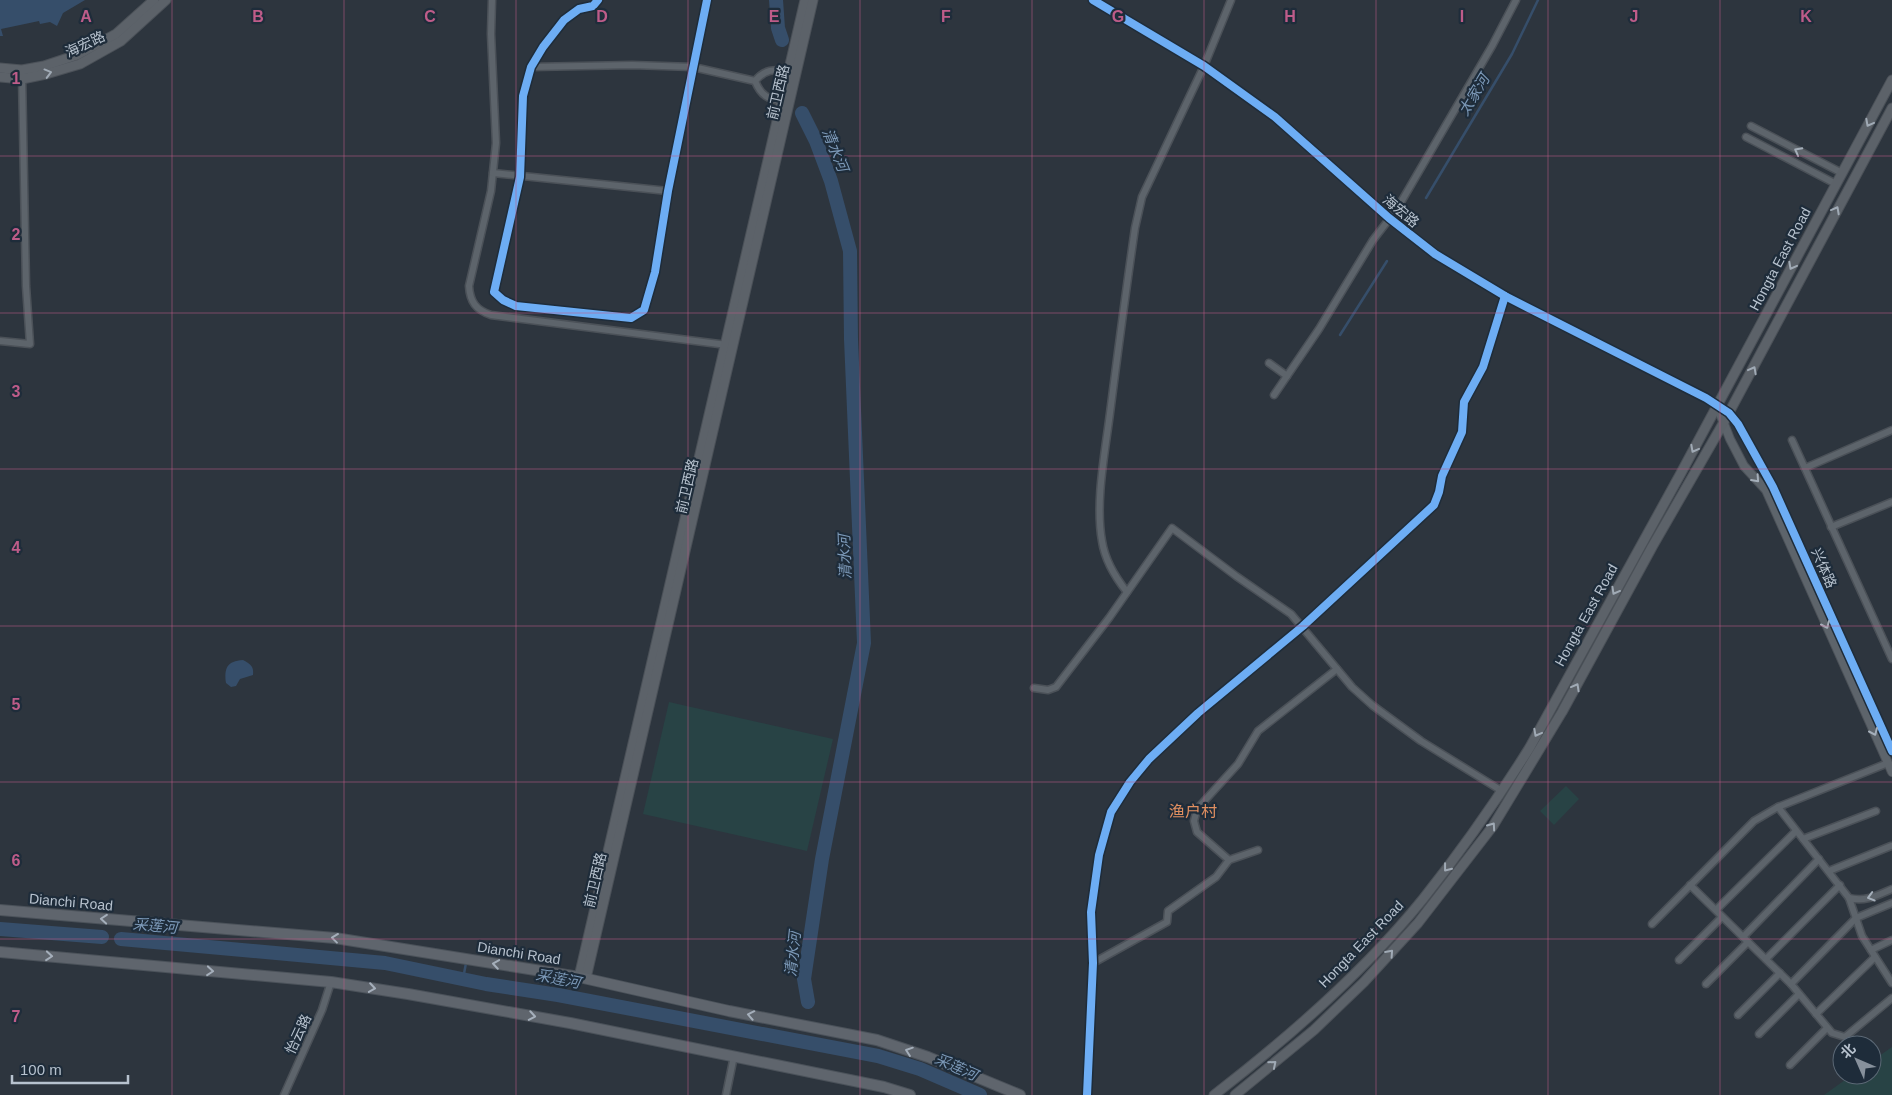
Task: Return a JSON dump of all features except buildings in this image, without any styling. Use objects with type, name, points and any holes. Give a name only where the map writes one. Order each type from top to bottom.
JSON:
[{"type":"main road","name":"海宏路","points":[[0,68],[22,74],[98,46],[116,34],[154,0]]},
{"type":"main road","name":"海宏路","points":[[0,77],[22,74],[46,74],[80,64],[121,41],[166,0]]},
{"type":"main road","name":"前卫西路","points":[[582,977],[786,103],[805,0]]},
{"type":"main road","name":"前卫西路","points":[[792,71],[813,0]]},
{"type":"main road","name":"Hongta East Road","points":[[1214,1095],[1299,1026],[1381,946],[1426,895],[1466,843],[1502,791],[1530,747],[1717,406],[1892,80]]},
{"type":"main road","name":"Hongta East Road","points":[[1235,1095],[1314,1030],[1364,982],[1418,922],[1493,826],[1562,712],[1652,547],[1724,422],[1892,108]]},
{"type":"main road","name":"Dianchi Road","points":[[0,910],[335,938],[582,977],[728,1011],[877,1040],[928,1057],[1020,1095]]},
{"type":"main road","points":[[0,952],[331,982],[408,994],[734,1056],[884,1087],[910,1095]]},
{"type":"street","points":[[492,0],[496,143],[493,172],[469,286],[473,304],[481,311],[491,315],[730,345]]},
{"type":"street","points":[[598,0],[593,6],[579,9],[564,20],[544,46],[531,68],[523,96],[520,177],[494,292],[503,300],[516,306],[631,318],[644,310],[652,282],[668,191],[707,0]]},
{"type":"street","name":"海宏路","points":[[1093,0],[1204,66],[1275,117],[1389,218],[1435,254],[1506,296],[1706,398],[1717,406]]},
{"type":"street","points":[[1127,592],[1117,578],[1105,554],[1101,530],[1101,499],[1106,443],[1134,228],[1142,197],[1204,66],[1231,0]]},
{"type":"street","points":[[1274,395],[1319,330],[1374,240],[1397,209],[1492,46],[1516,0]]},
{"type":"street","points":[[531,68],[632,65],[694,66],[756,81]]},
{"type":"street","points":[[756,81],[762,73],[769,70],[792,71]]},
{"type":"street","points":[[0,341],[30,344],[26,286],[22,74]]},
{"type":"street","points":[[756,81],[760,92],[769,100],[786,103]]},
{"type":"street","points":[[1751,126],[1842,173]]},
{"type":"street","points":[[1746,137],[1836,184]]},
{"type":"street","points":[[493,172],[520,177],[622,185],[668,191]]},
{"type":"street","points":[[1087,1095],[1093,963],[1090,912],[1099,855],[1111,812],[1130,782],[1149,759],[1198,713],[1302,626],[1434,504],[1439,492],[1442,476],[1462,432],[1464,402],[1483,366],[1506,296]]},
{"type":"street","points":[[1269,363],[1287,376]]},
{"type":"street","name":"兴体路","points":[[1717,406],[1729,412],[1738,424],[1773,487],[1860,690],[1892,772]]},
{"type":"street","name":"兴体路","points":[[1717,406],[1730,439],[1744,466],[1766,490],[1860,690],[1892,752]]},
{"type":"street","points":[[1805,468],[1892,430]]},
{"type":"street","points":[[1792,440],[1892,659]]},
{"type":"street","points":[[1831,527],[1892,502]]},
{"type":"street","points":[[1034,688],[1048,690],[1056,687],[1172,528],[1291,614],[1352,687],[1372,705],[1421,741],[1502,791]]},
{"type":"street","points":[[1229,860],[1195,828],[1194,821],[1197,809],[1238,764],[1258,731],[1337,668]]},
{"type":"street","points":[[1652,924],[1754,821],[1778,807],[1888,763]]},
{"type":"street","points":[[1778,807],[1848,898],[1862,936],[1892,983]]},
{"type":"street","points":[[1803,839],[1876,811]]},
{"type":"street","points":[[1716,910],[1796,831]]},
{"type":"street","points":[[1828,871],[1891,846]]},
{"type":"street","points":[[1093,963],[1167,922],[1168,911],[1216,877],[1229,860],[1258,850]]},
{"type":"street","points":[[1743,937],[1819,859]]},
{"type":"street","points":[[1690,885],[1791,984],[1832,1034],[1845,1037],[1892,998]]},
{"type":"street","points":[[1766,959],[1840,886]]},
{"type":"street","points":[[1848,898],[1869,899],[1892,889]]},
{"type":"street","points":[[1791,984],[1856,918],[1892,903]]},
{"type":"street","points":[[1679,960],[1722,916]]},
{"type":"street","points":[[1871,950],[1892,940]]},
{"type":"street","points":[[1706,984],[1748,942]]},
{"type":"street","points":[[1816,1014],[1875,957]]},
{"type":"street","points":[[1738,1015],[1780,973]]},
{"type":"street","name":"怡云路","points":[[284,1095],[322,1010],[331,982]]},
{"type":"street","points":[[1759,1034],[1799,994]]},
{"type":"street","points":[[1790,1065],[1827,1028]]},
{"type":"street","points":[[726,1095],[734,1056]]},
{"type":"green space","points":[[669,702],[833,739],[807,851],[643,814]]},
{"type":"green space","points":[[1566,786],[1579,799],[1554,825],[1540,811]]},
{"type":"green space","points":[[1892,1047],[1892,1095],[1824,1095],[1838,1085],[1882,1085],[1882,1054]]},
{"type":"water","points":[[0,0],[85,0],[63,13],[57,26],[50,22],[40,24],[39,21],[1,29],[3,36],[0,36]]},
{"type":"water","points":[[243,660],[251,666],[253,675],[240,679],[236,686],[231,687],[226,683],[226,669],[233,662]]},
{"type":"waterway","name":"清水河","points":[[776,0],[778,28],[782,40]]},
{"type":"waterway","name":"太家河","points":[[1426,198],[1512,54],[1538,0]]},
{"type":"waterway","name":"清水河","points":[[802,113],[816,141],[831,181],[850,251],[851,339],[864,643],[822,859],[804,979],[808,1002]]},
{"type":"waterway","name":"太家河","points":[[1340,335],[1387,261]]},
{"type":"waterway","name":"采莲河","points":[[0,929],[102,937]]},
{"type":"waterway","name":"采莲河","points":[[121,939],[385,963],[486,984],[558,995],[878,1056],[920,1069],[980,1095]]},
{"type":"waterway","points":[[463,979],[466,963]]},
{"type":"cycle path","points":[[598,0],[593,6],[579,9],[564,20],[543,47],[531,67],[523,96],[520,177],[494,292],[503,300],[516,306],[631,318],[644,310],[655,272],[668,191],[707,0]]},
{"type":"cycle path","points":[[1093,0],[1204,66],[1275,117],[1389,218],[1435,254],[1505,296],[1706,398],[1729,413],[1738,424],[1773,487],[1892,751]]},
{"type":"cycle path","points":[[1087,1095],[1093,963],[1091,912],[1099,855],[1111,812],[1130,782],[1149,759],[1198,713],[1303,626],[1434,505],[1442,476],[1462,432],[1464,402],[1483,367],[1505,296]]},
{"type":"district","name":"渔户村","points":[[1193,811]]}]
